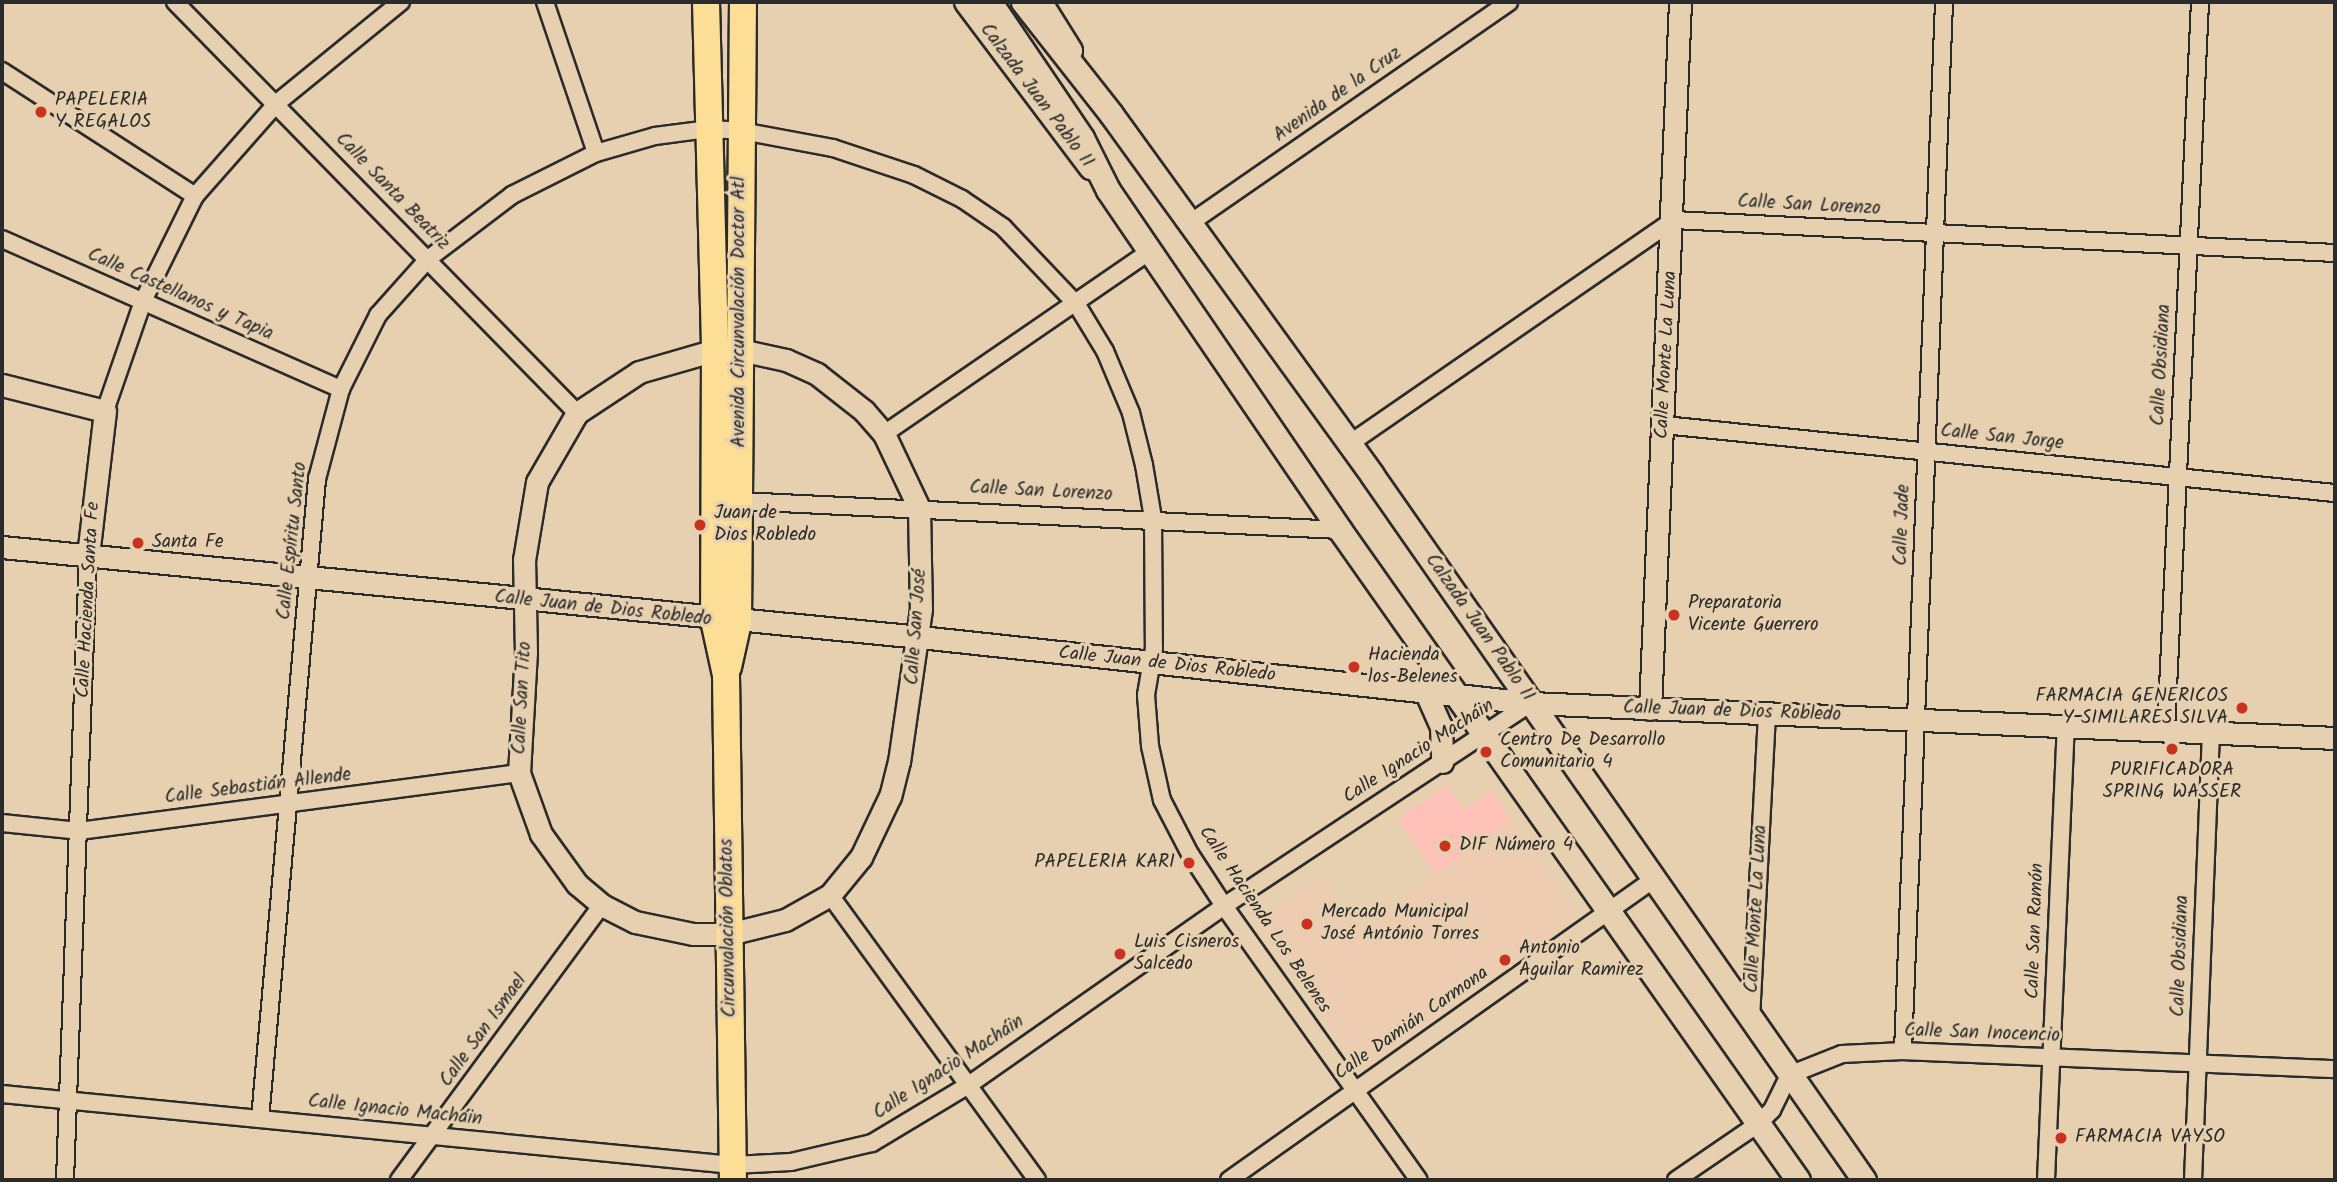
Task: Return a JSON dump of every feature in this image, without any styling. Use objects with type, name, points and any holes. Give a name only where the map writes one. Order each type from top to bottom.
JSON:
[{"type":"main road","name":"Avenida Circunvalación Doctor Atl","points":[[706,2],[708,129],[739,500],[726,621]]},
{"type":"main road","name":"Avenida Circunvalación Doctor Atl","points":[[726,621],[727,350],[742,131],[743,2]]},
{"type":"main road","name":"Calzada Juan Pablo II","points":[[990,2],[1082,138],[1108,190],[1340,530],[1798,1180]]},
{"type":"main road","name":"Calzada Juan Pablo II","points":[[1023,2],[1111,114],[1349,444],[1864,1180]]},
{"type":"main road","name":"Circunvalación Oblatos","points":[[726,621],[733,1173]]},
{"type":"street","name":"Calle Santa Beatriz","points":[[175,2],[277,103],[577,413]]},
{"type":"street","name":"Calle Hacienda Santa Fe","points":[[65,1180],[88,555],[105,411],[143,301],[195,196],[277,103],[399,2]]},
{"type":"street","points":[[545,2],[596,153]]},
{"type":"street","name":"Calzada Juan Pablo II","points":[[965,2],[1030,93],[1108,190]]},
{"type":"street","name":"Calzada Juan Pablo II","points":[[1041,2],[1111,114]]},
{"type":"street","name":"Avenida de la Cruz","points":[[1190,223],[1509,2]]},
{"type":"street","name":"Calle Monte La Luna","points":[[1650,709],[1674,220],[1680,2]]},
{"type":"street","name":"Calle Jade","points":[[1903,1051],[1944,2]]},
{"type":"street","name":"Calle Obsidiana","points":[[2166,731],[2200,2]]},
{"type":"street","points":[[2,71],[195,196]]},
{"type":"street","name":"Calle Espíritu Santo","points":[[260,1119],[317,479],[341,389],[378,315],[428,259],[512,195],[596,153],[655,136],[708,129],[742,131]]},
{"type":"street","name":"Calle Hacienda Los Belenes","points":[[742,131],[833,148],[914,175],[962,199],[1003,227],[1077,305],[1105,351],[1131,413],[1153,518],[1152,663],[1146,695],[1150,746],[1162,800],[1190,854],[1224,906],[1419,1180]]},
{"type":"street","points":[[1349,444],[1674,220]]},
{"type":"street","name":"Calle San Lorenzo","points":[[1674,220],[2335,253]]},
{"type":"street","name":"Calle Castellanos y Tapia","points":[[2,239],[341,389]]},
{"type":"street","points":[[884,434],[1077,305],[1150,251]]},
{"type":"street","name":"Calle San Tito","points":[[727,350],[639,372],[577,413],[537,482],[524,560],[519,773],[527,803],[551,851],[578,884],[602,905],[663,930],[729,934]]},
{"type":"street","name":"Calle San José","points":[[727,350],[786,360],[817,374],[864,411],[884,434],[919,508],[920,637],[909,716],[890,796],[861,857],[830,895],[785,920],[729,934]]},
{"type":"street","points":[[2,385],[105,411]]},
{"type":"street","name":"Calle San Jorge","points":[[1664,425],[2335,493]]},
{"type":"street","name":"Calle San Lorenzo","points":[[739,500],[1153,518],[1340,530]]},
{"type":"street","name":"Calle Juan de Dios Robledo","points":[[2,547],[309,577],[525,602],[920,637],[1531,703],[2335,738]]},
{"type":"street","points":[[1426,693],[1441,726],[1442,762]]},
{"type":"street","name":"Calle Ignacio Macháin","points":[[2,1094],[433,1136],[733,1173],[872,1143],[970,1084],[1224,906],[1531,703]]},
{"type":"street","name":"Calle Monte La Luna","points":[[1751,1020],[1767,714]]},
{"type":"street","name":"Calle San Ramón","points":[[2046,1180],[2066,726]]},
{"type":"street","name":"Calle Obsidiana","points":[[2193,1180],[2211,733]]},
{"type":"street","name":"Calle Sebastián Allende","points":[[2,823],[79,831],[519,773]]},
{"type":"street","name":"Calle Damián Carmona","points":[[1229,1180],[1654,878]]},
{"type":"street","points":[[830,895],[970,1084],[1037,1180]]},
{"type":"street","name":"Calle San Ismael","points":[[399,1180],[602,905]]},
{"type":"street","name":"Calle San Inocencio","points":[[1789,1075],[1832,1056],[1903,1051],[2335,1069]]},
{"type":"street","points":[[1676,1180],[1758,1124],[1772,1110],[1789,1075]]},
{"type":"shaded area","points":[[1511,819],[1576,916],[1367,1067],[1356,1065],[1256,920],[1320,875],[1358,928]]},
{"type":"building","name":"DIF Número 4","points":[[1447,785],[1464,810],[1491,790],[1511,819],[1436,873],[1398,819]]},
{"type":"place","name":"PAPELERIA Y REGALOS","points":[[41,112]]},
{"type":"place","name":"Juan de Dios Robledo","points":[[700,525]]},
{"type":"place","name":"Santa Fe","points":[[138,543]]},
{"type":"place","name":"Preparatoria Vicente Guerrero","points":[[1674,615]]},
{"type":"place","name":"Hacienda los Belenes","points":[[1354,667]]},
{"type":"place","name":"FARMACIA GENERICOS Y SIMILARES SILVA","points":[[2242,708]]},
{"type":"place","name":"PURIFICADORA SPRING WASSER","points":[[2172,749]]},
{"type":"place","name":"Centro De Desarrollo Comunitario 4","points":[[1486,752]]},
{"type":"place","name":"DIF Número 4","points":[[1445,846]]},
{"type":"place","name":"PAPELERIA KARI","points":[[1189,863]]},
{"type":"place","name":"Mercado Municipal José António Torres","points":[[1307,924]]},
{"type":"place","name":"Luis Cisneros Salcedo","points":[[1120,954]]},
{"type":"place","name":"Antonio Aguilar Ramirez","points":[[1505,960]]},
{"type":"place","name":"FARMACIA VAYSO","points":[[2061,1138]]}]
